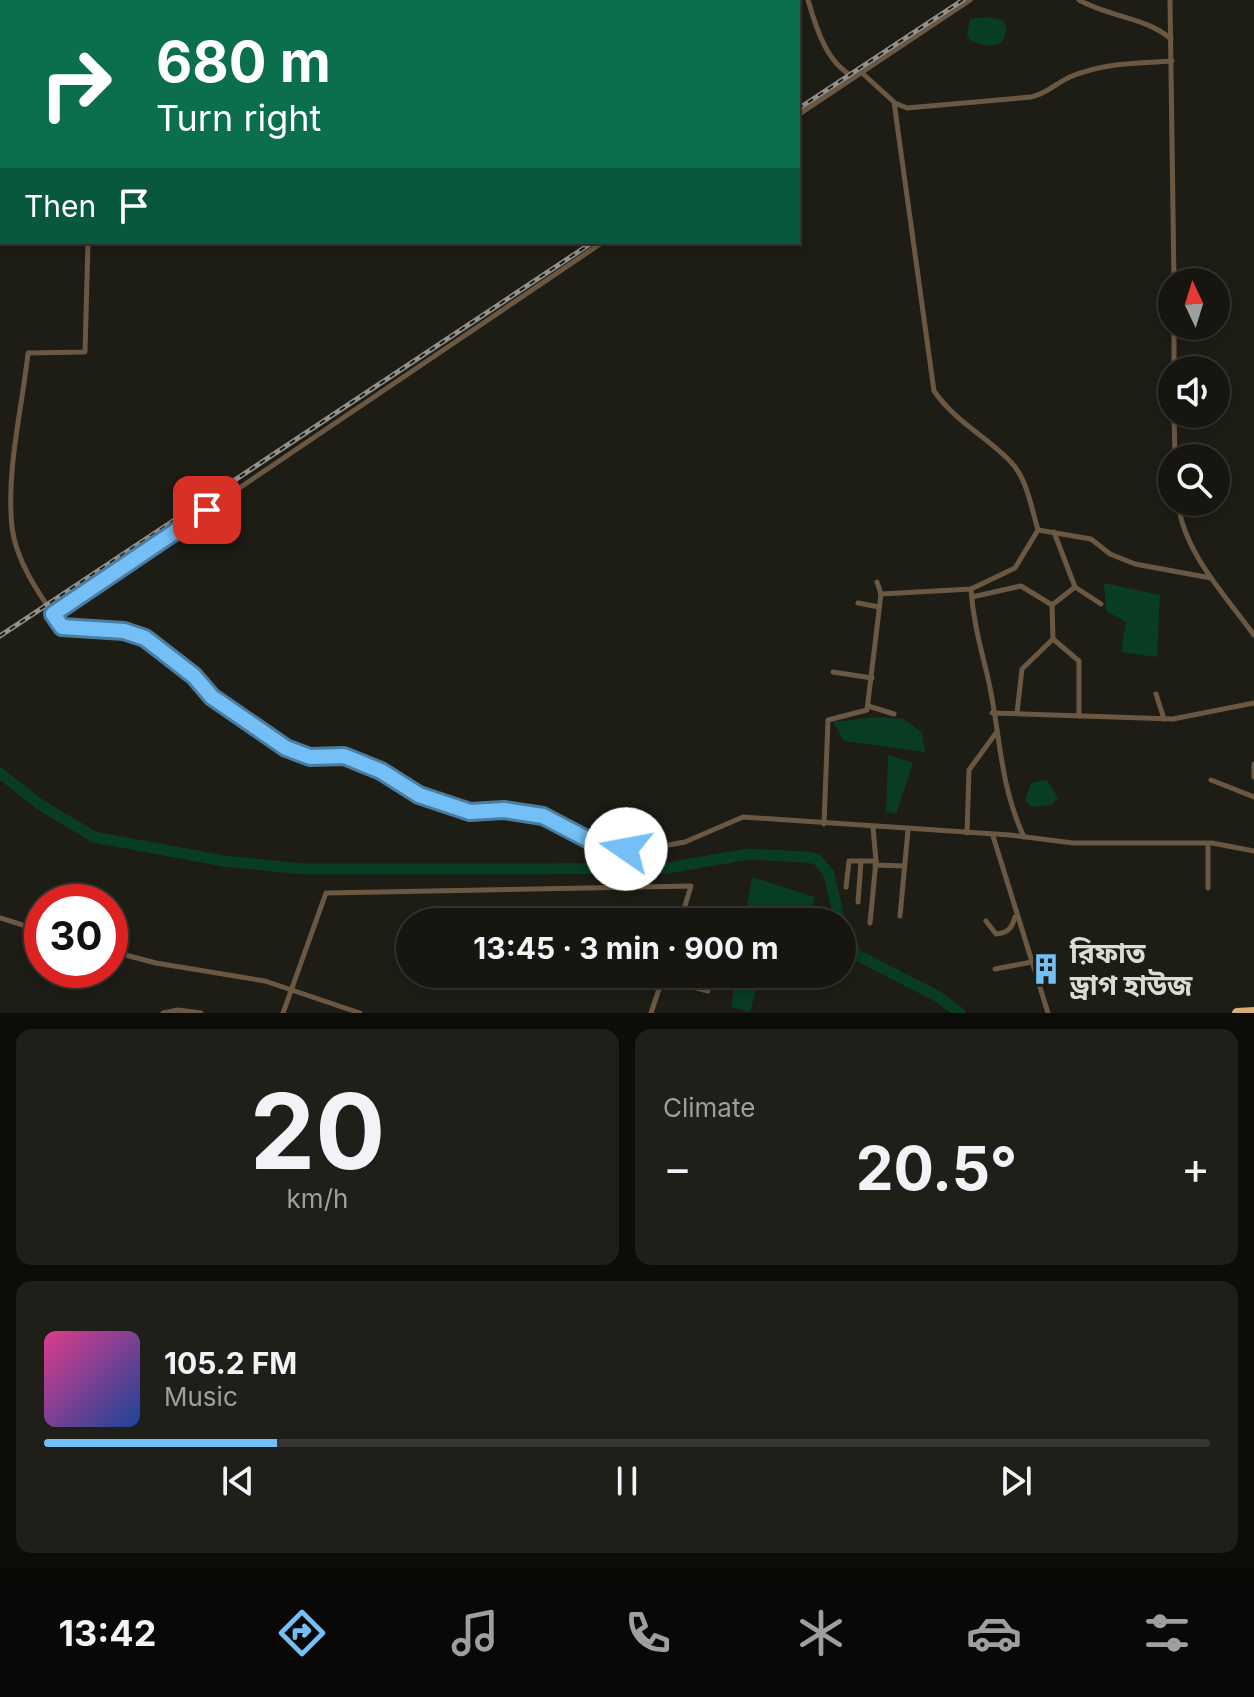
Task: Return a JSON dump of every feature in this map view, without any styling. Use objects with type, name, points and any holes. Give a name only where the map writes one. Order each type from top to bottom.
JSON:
[{"type":"highway","points":[[1237,1013],[1254,1012]]},
{"type":"street","points":[[808,0],[815,23],[836,66],[854,77]]},
{"type":"street","points":[[800,114],[970,0]]},
{"type":"street","points":[[1079,0],[1127,20],[1156,26],[1171,39]]},
{"type":"street","points":[[1170,0],[1174,268]]},
{"type":"street","points":[[861,72],[894,102],[907,108],[1043,95],[1068,78],[1107,64],[1172,61]]},
{"type":"street","points":[[881,594],[971,589],[1015,568],[1038,530],[1025,484],[1010,460],[950,414],[934,391],[894,102]]},
{"type":"street","points":[[88,244],[85,352],[28,353],[13,483],[12,529],[34,586],[62,627],[124,631],[145,638],[194,676],[212,697],[286,748],[310,757],[344,756],[381,771],[419,795],[470,812],[504,810],[543,816],[606,849],[646,849],[685,842],[743,817],[1073,843],[1212,843],[1254,850]]},
{"type":"street","points":[[53,614],[600,244]]},
{"type":"street","points":[[1182,516],[1211,578],[1254,635]]},
{"type":"street","points":[[1038,530],[1091,539],[1110,554],[1135,564],[1211,578]]},
{"type":"street","points":[[1054,532],[1075,587],[1101,604]]},
{"type":"street","points":[[824,824],[828,720],[867,710],[881,594],[877,582]]},
{"type":"street","points":[[972,597],[1021,586],[1052,605]]},
{"type":"street","points":[[1052,605],[1075,587]]},
{"type":"street","points":[[971,589],[976,640],[987,675],[1008,803],[1025,837]]},
{"type":"street","points":[[858,603],[879,607]]},
{"type":"street","points":[[1017,713],[1022,669],[1053,639],[1052,605]]},
{"type":"street","points":[[1053,639],[1079,661],[1079,716]]},
{"type":"street","points":[[833,672],[872,678]]},
{"type":"street","points":[[1156,694],[1164,719]]},
{"type":"street","points":[[992,713],[1164,719],[1254,703]]},
{"type":"street","points":[[868,706],[894,714]]},
{"type":"street","points":[[967,833],[969,770],[997,732]]},
{"type":"street","points":[[1254,764],[1251,764],[1254,777]]},
{"type":"street","points":[[1211,780],[1254,797]]},
{"type":"street","points":[[870,923],[876,863],[873,827]]},
{"type":"street","points":[[900,916],[908,830]]},
{"type":"street","points":[[993,836],[1015,916],[1048,1013]]},
{"type":"street","points":[[1208,847],[1208,888]]},
{"type":"street","points":[[846,887],[849,861],[904,866]]},
{"type":"street","points":[[858,902],[861,861]]},
{"type":"street","points":[[283,1013],[326,893],[691,886],[684,908]]},
{"type":"street","points":[[986,921],[996,934],[1004,933],[1012,927],[1015,916]]},
{"type":"street","points":[[0,918],[24,925]]},
{"type":"street","points":[[128,955],[290,989],[360,1013]]},
{"type":"street","points":[[995,969],[1032,962]]},
{"type":"street","points":[[651,1013],[659,988]]},
{"type":"street","points":[[699,988],[708,991]]},
{"type":"street","points":[[163,1013],[178,1010],[201,1013]]},
{"type":"shaded area","points":[[986,17],[1003,20],[1007,29],[1002,43],[990,46],[971,42],[967,35],[970,19]]},
{"type":"shaded area","points":[[1104,583],[1160,595],[1157,657],[1121,652],[1126,622],[1106,611]]},
{"type":"shaded area","points":[[876,717],[904,719],[922,733],[925,752],[844,741],[833,722]]},
{"type":"shaded area","points":[[888,755],[913,763],[896,814],[886,812]]},
{"type":"shaded area","points":[[1047,780],[1058,798],[1051,805],[1032,807],[1025,800],[1031,783]]},
{"type":"shaded area","points":[[752,877],[815,897],[811,908],[746,908]]},
{"type":"shaded area","points":[[734,988],[756,988],[750,1012],[731,1007]]},
{"type":"waterway","points":[[0,773],[39,804],[94,837],[224,861],[302,869],[532,869],[668,868],[748,854],[805,857],[817,859],[829,874],[837,908]]},
{"type":"waterway","points":[[856,953],[937,996],[960,1013]]},
{"type":"railway","points":[[800,108],[963,0]]},
{"type":"railway","points":[[0,636],[590,244]]},
{"type":"place","name":"রিফাত ড্রাগ হাউজ","points":[[1046,969]]},
{"type":"route","points":[[207,510],[53,614],[62,627],[124,631],[145,638],[194,676],[212,697],[286,748],[310,757],[344,756],[381,771],[419,795],[470,812],[504,810],[543,816],[606,849],[626,849]]}]
